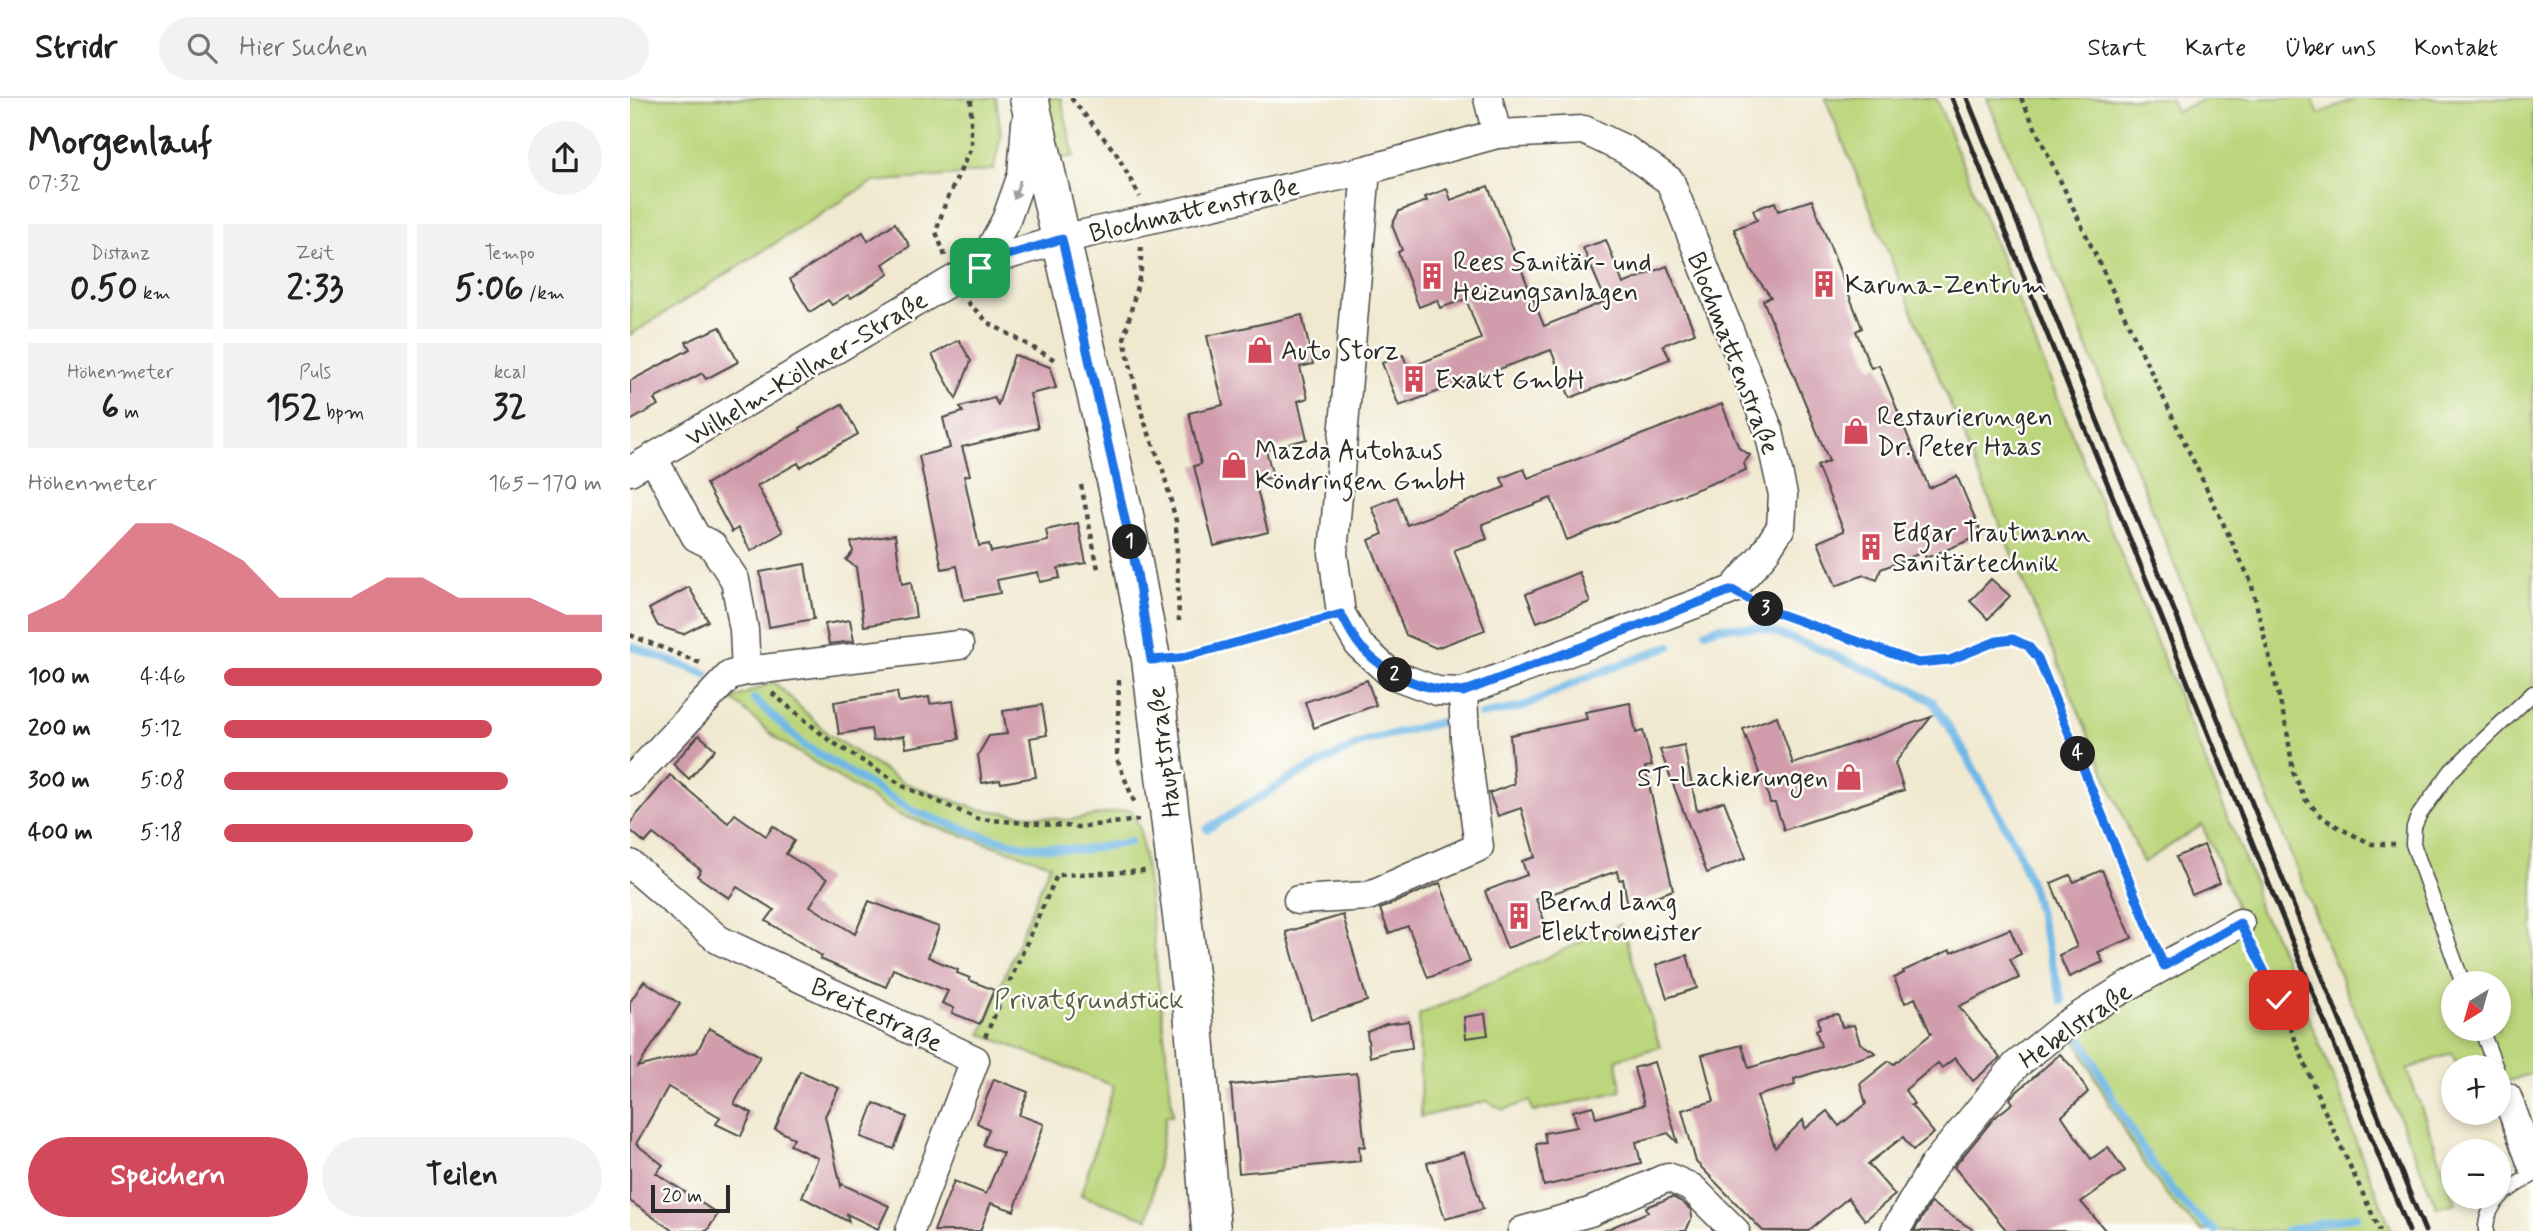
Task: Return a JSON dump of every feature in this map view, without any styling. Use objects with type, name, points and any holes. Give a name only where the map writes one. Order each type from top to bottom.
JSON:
[{"type":"main road","name":"Hauptstraße","points":[[1029,98],[1134,562],[1163,661],[1211,1231]]},
{"type":"street","points":[[980,268],[1006,220],[1021,175],[1029,98]]},
{"type":"street","points":[[1488,98],[1497,134]]},
{"type":"street","name":"Blochmattenstraße","points":[[1062,239],[1366,170],[1497,134],[1584,130],[1626,150],[1670,181],[1769,431],[1783,495],[1781,527],[1763,555],[1732,590],[1463,692],[1437,691],[1391,674],[1359,645],[1341,614],[1333,553],[1366,170]]},
{"type":"street","name":"Wilhelm-Köllner-Straße","points":[[642,465],[953,280],[1005,256],[1062,239]]},
{"type":"street","points":[[630,781],[738,673],[744,630],[735,580],[712,545],[696,537],[642,465]]},
{"type":"street","points":[[738,673],[959,645]]},
{"type":"street","points":[[1298,900],[1368,896],[1479,848],[1465,739],[1463,692]]},
{"type":"street","name":"Breitestraße","points":[[630,864],[719,940],[975,1060],[910,1231]]},
{"type":"street","name":"Hebelstraße","points":[[1895,1231],[1934,1165],[2016,1065],[2077,1018],[2240,923]]},
{"type":"street","points":[[2511,1108],[2533,1167]]},
{"type":"street","points":[[1522,1231],[1590,1212],[1668,1177],[1692,1188],[1735,1231]]},
{"type":"lane","points":[[2458,971],[2413,844],[2414,827],[2419,815],[2451,771],[2533,693]]},
{"type":"lane","points":[[2486,1231],[2495,1201],[2512,1186],[2533,1175]]},
{"type":"path","points":[[971,98],[971,148],[944,204],[936,232],[953,280],[975,312],[989,323],[1056,360]]},
{"type":"path","points":[[1072,98],[1116,153],[1141,198],[1143,220],[1140,270],[1124,339],[1143,418],[1163,470],[1175,521],[1179,632]]},
{"type":"path","points":[[2021,98],[2251,583],[2287,730],[2293,772],[2305,799],[2323,818],[2372,844],[2413,844]]},
{"type":"path","points":[[1081,482],[1100,576]]},
{"type":"path","points":[[1732,590],[1766,609],[1918,663],[1950,660],[1997,641],[2013,639],[2028,646],[2038,658],[2046,676],[2164,966]]},
{"type":"path","points":[[630,635],[738,673],[829,740],[905,787],[978,819],[1077,827],[1143,819],[1129,794],[1117,759],[1163,661],[1341,614]]},
{"type":"path","points":[[975,1060],[1057,875],[1152,871]]},
{"type":"path","points":[[2240,923],[2279,1000],[2321,1103],[2379,1231]]},
{"type":"green space","points":[[630,98],[996,98],[1001,134],[994,169],[960,175],[872,182],[630,335]]},
{"type":"green space","points":[[1035,98],[1061,98],[1074,156],[1050,160]]},
{"type":"green space","points":[[1825,98],[1936,98],[2254,882],[2261,911],[2271,926],[2347,1111],[2352,1132],[2392,1231],[2202,1231],[2181,1211],[2144,1163],[2067,1024],[2239,924],[2235,901],[2202,825],[2143,863],[2015,562]]},
{"type":"green space","points":[[1987,98],[2170,98],[2176,112],[2206,98],[2312,98],[2319,114],[2356,98],[2533,98],[2533,1073],[2511,1080],[2511,1055],[2452,1053],[2407,1069],[2441,1162],[2441,1207],[2437,1208],[2326,942]]},
{"type":"green space","name":"Privatgrundstück","points":[[774,682],[828,734],[902,782],[977,809],[1069,820],[1131,809],[1140,829],[1147,879],[1173,1115],[1166,1116],[1148,1219],[1081,1195],[1114,1086],[981,1034],[1050,864],[899,815],[777,739],[732,699]]},
{"type":"green space","points":[[1621,924],[1660,1047],[1617,1059],[1621,1091],[1533,1112],[1530,1101],[1503,1110],[1487,1101],[1421,1117],[1419,1015]]},
{"type":"building","points":[[1488,186],[1544,326],[1606,301],[1583,248],[1606,240],[1623,284],[1667,266],[1695,333],[1663,345],[1670,359],[1570,398],[1551,350],[1399,406],[1382,363],[1403,355],[1408,368],[1481,339],[1466,299],[1440,308],[1437,300],[1419,307],[1398,252],[1402,250],[1392,225],[1399,211],[1427,201],[1425,197],[1447,189],[1451,200]]},
{"type":"building","points":[[1812,200],[1862,328],[1856,331],[1871,368],[1879,365],[1929,488],[1957,476],[1982,535],[1926,558],[1923,552],[1881,569],[1877,580],[1864,575],[1836,586],[1818,542],[1844,531],[1817,466],[1829,461],[1763,300],[1771,297],[1751,270],[1734,229],[1757,220],[1753,210],[1775,202],[1778,211]]},
{"type":"building","points":[[895,223],[910,246],[883,264],[889,274],[851,298],[848,295],[832,305],[828,300],[810,312],[790,279],[863,232],[868,241]]},
{"type":"building","name":"Mazda Autohaus Köndringen GmbH","points":[[1302,315],[1313,364],[1300,367],[1308,398],[1298,401],[1307,439],[1266,450],[1273,477],[1255,481],[1268,532],[1214,546],[1194,466],[1201,464],[1189,413],[1223,405],[1207,336]]},
{"type":"building","points":[[720,327],[738,362],[706,379],[702,373],[654,399],[658,405],[630,421],[630,381],[690,349],[686,342]]},
{"type":"building","points":[[959,340],[971,361],[956,399],[932,355]]},
{"type":"building","points":[[1014,355],[1050,367],[1056,388],[1030,394],[1038,428],[962,447],[970,475],[964,476],[979,546],[989,544],[991,552],[1048,541],[1046,530],[1078,523],[1086,563],[1058,568],[1060,578],[1040,582],[1038,572],[997,580],[1000,593],[964,600],[957,566],[942,569],[919,456],[950,448],[943,418],[963,412],[960,407],[994,398],[998,405]]},
{"type":"building","points":[[842,404],[858,434],[800,467],[798,463],[757,486],[783,532],[751,551],[738,528],[732,532],[706,484]]},
{"type":"building","points":[[1722,404],[1739,448],[1750,455],[1744,463],[1746,470],[1567,540],[1551,498],[1482,524],[1487,539],[1454,550],[1485,630],[1436,648],[1406,635],[1369,540],[1383,534],[1372,507],[1397,497],[1407,525],[1505,487],[1501,478],[1524,469],[1528,478]]},
{"type":"building","points":[[895,535],[902,584],[911,582],[916,617],[864,626],[856,567],[846,560],[853,552],[851,542]]},
{"type":"building","points":[[805,564],[814,619],[769,627],[760,572]]},
{"type":"building","points":[[1579,572],[1590,602],[1537,622],[1526,594]]},
{"type":"building","points":[[1991,579],[2010,596],[1988,619],[1970,601]]},
{"type":"building","points":[[689,587],[708,621],[683,634],[658,626],[649,609]]},
{"type":"building","points":[[850,620],[854,641],[829,644],[825,624]]},
{"type":"building","points":[[1367,680],[1376,705],[1314,728],[1305,702]]},
{"type":"building","points":[[897,692],[899,702],[929,697],[930,704],[953,701],[959,739],[906,748],[904,736],[873,741],[871,729],[839,734],[834,702]]},
{"type":"building","points":[[1630,703],[1636,733],[1643,731],[1652,766],[1645,767],[1673,890],[1628,906],[1623,879],[1619,880],[1617,871],[1536,899],[1549,933],[1507,948],[1485,891],[1527,875],[1522,861],[1535,857],[1521,808],[1498,816],[1489,793],[1514,784],[1510,735],[1587,719],[1585,712]]},
{"type":"building","points":[[1042,705],[1047,735],[1030,738],[1036,777],[982,783],[978,755],[989,736],[1007,734],[1003,711]]},
{"type":"building","points":[[1777,716],[1793,764],[1931,717],[1895,763],[1904,790],[1784,830],[1775,803],[1770,803],[1763,777],[1761,778],[1743,729]]},
{"type":"building","points":[[699,735],[715,749],[689,779],[673,764]]},
{"type":"building","points":[[1684,745],[1697,811],[1724,801],[1746,858],[1707,873],[1660,750]]},
{"type":"building","points":[[670,775],[728,823],[735,814],[766,836],[773,826],[794,841],[786,854],[827,879],[810,906],[855,934],[869,901],[939,927],[928,957],[958,970],[957,973],[970,978],[969,980],[994,990],[980,1024],[952,1013],[954,1008],[942,1003],[948,991],[893,969],[886,987],[820,959],[822,956],[766,921],[774,910],[737,887],[729,898],[697,876],[701,870],[653,834],[645,843],[630,830],[630,823]]},
{"type":"building","points":[[2204,845],[2220,883],[2192,895],[2176,857]]},
{"type":"building","points":[[2102,870],[2132,938],[2098,952],[2103,962],[2069,977],[2059,955],[2077,947],[2051,883],[2070,875],[2074,882]]},
{"type":"building","points":[[1440,883],[1470,962],[1428,978],[1408,926],[1389,933],[1380,909]]},
{"type":"building","points":[[1343,915],[1367,1001],[1311,1019],[1286,932]]},
{"type":"building","points":[[2010,929],[2021,954],[2010,959],[2019,978],[1959,1006],[2000,1058],[1973,1081],[1955,1058],[1942,1068],[1938,1063],[1905,1090],[1914,1104],[1911,1105],[1934,1133],[1913,1150],[1903,1137],[1868,1164],[1895,1195],[1865,1220],[1848,1198],[1808,1231],[1763,1231],[1696,1162],[1682,1110],[1714,1101],[1702,1055],[1742,1045],[1749,1068],[1821,1046],[1816,1030],[1820,1028],[1818,1018],[1838,1014],[1842,1027],[1854,1025],[1860,1043],[1876,1053],[1794,1079],[1795,1085],[1757,1096],[1775,1148],[1803,1120],[1805,1129],[1827,1111],[1839,1126],[1866,1104],[1860,1084],[1889,1061],[1894,1064],[1931,1034],[1915,998],[1905,1003],[1894,978],[1904,973],[1903,971],[1950,950],[1951,953]]},
{"type":"building","points":[[1687,955],[1697,988],[1667,998],[1656,965]]},
{"type":"building","points":[[644,981],[680,1004],[638,1067],[697,1052],[709,1028],[760,1056],[734,1104],[752,1113],[741,1136],[716,1124],[720,1117],[668,1087],[636,1144],[663,1165],[656,1173],[718,1214],[707,1231],[673,1231],[630,1201],[630,1002]]},
{"type":"building","points":[[1485,1014],[1488,1035],[1466,1038],[1464,1017]]},
{"type":"building","points":[[1409,1021],[1412,1048],[1370,1057],[1367,1032],[1386,1024]]},
{"type":"building","points":[[2060,1054],[2074,1069],[2088,1092],[2062,1116],[2091,1159],[2108,1147],[2125,1171],[2081,1202],[2106,1231],[2007,1231],[1954,1167],[1995,1117],[2013,1103],[2010,1099],[2012,1096]]},
{"type":"building","points":[[1654,1062],[1678,1143],[1668,1133],[1636,1142],[1641,1163],[1544,1186],[1536,1144],[1546,1143],[1544,1133],[1577,1127],[1573,1111],[1593,1106],[1596,1118],[1644,1105],[1634,1068]]},
{"type":"building","points":[[800,1071],[839,1088],[825,1116],[841,1186],[842,1184],[889,1206],[878,1229],[847,1214],[849,1222],[802,1197],[818,1158],[790,1145],[794,1138],[775,1129]]},
{"type":"building","points":[[1357,1073],[1365,1147],[1359,1146],[1360,1161],[1239,1173],[1231,1085]]},
{"type":"building","points":[[994,1079],[1028,1092],[1019,1115],[1044,1124],[1014,1211],[991,1203],[980,1231],[934,1231],[954,1181],[986,1194],[1003,1153],[983,1145],[989,1129],[977,1123]]},
{"type":"building","points":[[874,1103],[907,1117],[894,1149],[861,1137]]},
{"type":"building","points":[[1464,1152],[1483,1209],[1445,1219],[1427,1163]]},
{"type":"building","points":[[1672,1197],[1691,1210],[1692,1217],[1686,1231],[1603,1231],[1648,1212],[1646,1207]]},
{"type":"building","points":[[1931,1203],[1975,1231],[1914,1231]]},
{"type":"waterway","points":[[1706,632],[1719,627],[1762,628],[1812,646],[1912,689],[1933,702],[1965,753],[2016,846],[2032,888],[2062,1001]]},
{"type":"waterway","points":[[630,646],[706,674]]},
{"type":"waterway","points":[[1481,715],[1522,707],[1585,678],[1670,646]]},
{"type":"waterway","points":[[754,699],[804,745],[913,811],[980,835],[1024,846],[1084,850],[1130,842]]},
{"type":"waterway","points":[[1207,829],[1293,777],[1365,741],[1441,722]]},
{"type":"waterway","points":[[2081,1038],[2123,1116],[2155,1167],[2173,1191],[2215,1231]]},
{"type":"waterway","points":[[2286,1231],[2357,1216]]},
{"type":"railway","points":[[1952,98],[2409,1231]]},
{"type":"railway","points":[[1967,98],[2425,1231]]},
{"type":"place","name":"Rees Sanitär- und Heizungsanlagen","points":[[1432,276]]},
{"type":"place","name":"Karuna-Zentrum","points":[[1824,284]]},
{"type":"place","name":"Auto Storz","points":[[1260,350]]},
{"type":"place","name":"Exakt GmbH","points":[[1414,379]]},
{"type":"place","name":"Restaurierungen Dr. Peter Haas","points":[[1856,431]]},
{"type":"place","name":"Mazda Autohaus Köndringen GmbH","points":[[1234,465]]},
{"type":"place","name":"Edgar Trautmann Sanitärtechnik","points":[[1871,547]]},
{"type":"place","name":"ST-Lackierungen","points":[[1849,777]]},
{"type":"place","name":"Bernd Lang Elektromeister","points":[[1519,916]]},
{"type":"route","points":[[980,268],[1005,256],[1062,239],[1137,573],[1151,660],[1180,658],[1341,614],[1359,645],[1391,674],[1437,691],[1463,692],[1732,590],[1766,609],[1918,663],[1950,660],[1997,641],[2013,639],[2028,646],[2038,658],[2164,966],[2240,923],[2279,1000]]}]
